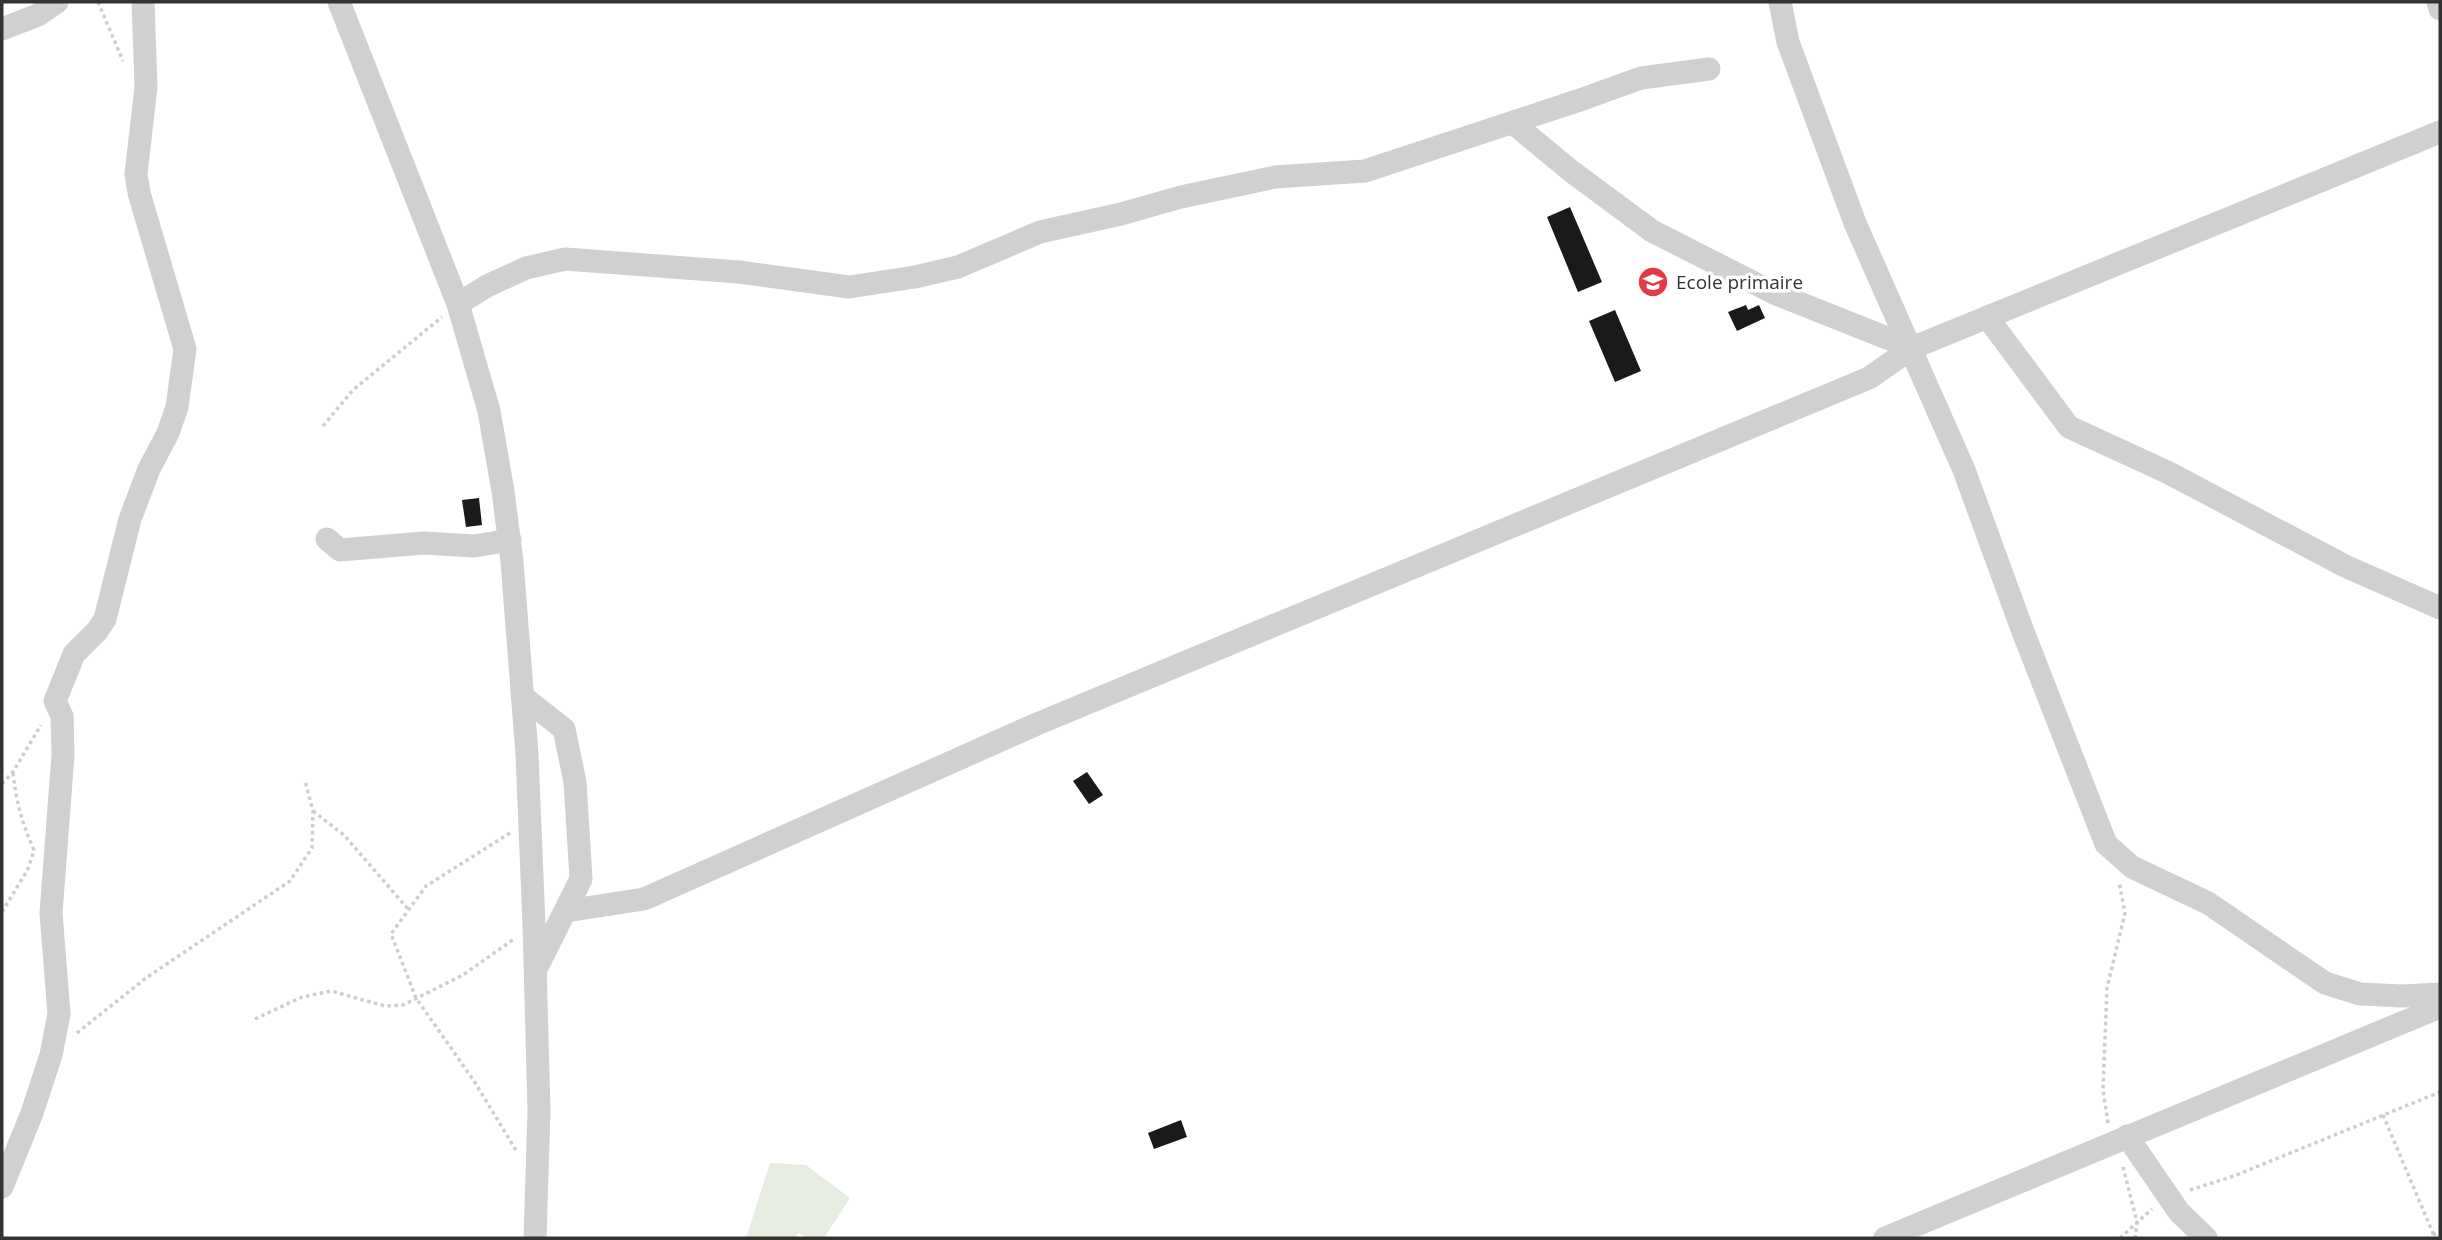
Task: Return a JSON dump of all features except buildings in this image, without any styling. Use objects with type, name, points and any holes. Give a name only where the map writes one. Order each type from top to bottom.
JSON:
[{"type":"street","points":[[2,29],[38,15],[57,2]]},
{"type":"street","points":[[2,1187],[32,1113],[51,1055],[59,1014],[51,913],[63,755],[62,716],[55,701],[74,654],[105,619],[130,519],[177,407],[184,360],[185,349],[139,193],[136,174],[146,87],[144,2]]},
{"type":"street","points":[[339,2],[458,304],[489,411],[510,540],[523,697],[534,925],[539,1111],[535,1238]]},
{"type":"street","points":[[1780,2],[1788,42],[1855,223],[1964,470],[2022,629],[2106,844],[2132,867],[2208,904],[2325,983],[2360,993],[2402,996],[2440,994]]},
{"type":"street","points":[[2438,2],[2440,9]]},
{"type":"street","points":[[458,304],[486,286],[526,268],[565,260],[740,272],[849,287],[915,277],[958,267],[1040,233],[1181,197],[1275,177],[1365,171],[1642,78],[1709,69]]},
{"type":"street","points":[[1513,122],[1571,171],[1652,231],[1774,293],[1912,348]]},
{"type":"street","points":[[566,911],[644,899],[1037,724],[1869,378],[1912,348],[2440,132]]},
{"type":"street","points":[[1987,317],[2069,427],[2167,472],[2345,566],[2440,608]]},
{"type":"street","points":[[327,539],[340,550],[424,543],[474,546],[510,540]]},
{"type":"street","points":[[523,697],[564,729],[575,782],[582,878],[535,970]]},
{"type":"street","points":[[1885,1238],[2440,1007]]},
{"type":"street","points":[[2121,1138],[2179,1212],[2206,1238]]},
{"type":"path","points":[[98,2],[128,72]]},
{"type":"path","points":[[323,426],[353,390],[458,304]]},
{"type":"path","points":[[2,784],[13,772],[55,701]]},
{"type":"path","points":[[2,912],[28,869],[34,850],[16,801],[13,772]]},
{"type":"path","points":[[77,1033],[146,978],[290,881],[313,848],[313,811],[306,781]]},
{"type":"path","points":[[313,811],[344,835],[408,909]]},
{"type":"path","points":[[517,1152],[474,1081],[416,998],[391,933],[426,886],[529,821]]},
{"type":"path","points":[[2116,874],[2124,913],[2107,988],[2102,1090],[2108,1126],[2121,1138],[2137,1222],[2135,1238]]},
{"type":"path","points":[[255,1019],[302,997],[331,991],[385,1006],[403,1005],[463,975],[534,925]]},
{"type":"path","points":[[2120,1238],[2149,1210],[2169,1197],[2234,1176],[2440,1092]]},
{"type":"path","points":[[2383,1115],[2434,1236],[2440,1232]]},
{"type":"shaded area","points":[[770,1163],[806,1165],[850,1198],[824,1238],[806,1238],[799,1233],[793,1238],[746,1238]]},
{"type":"place","name":"Ecole primaire","points":[[1653,282]]}]
